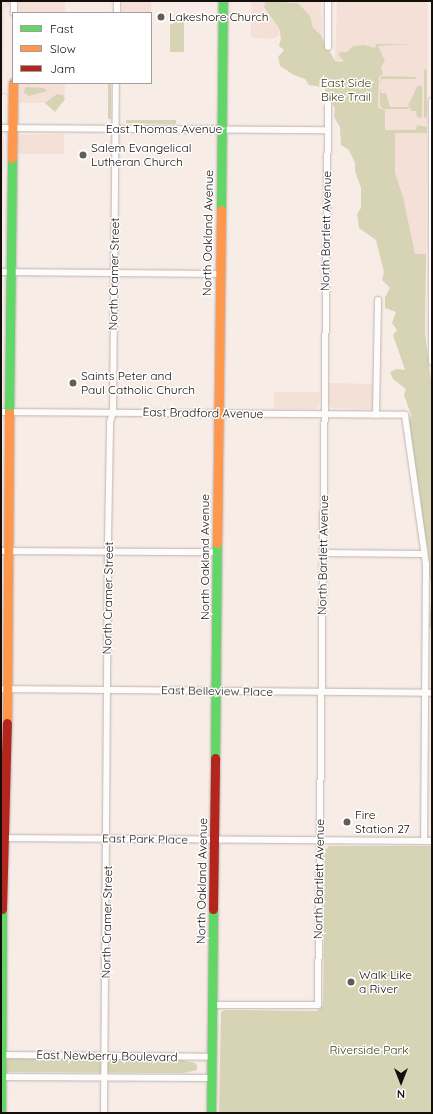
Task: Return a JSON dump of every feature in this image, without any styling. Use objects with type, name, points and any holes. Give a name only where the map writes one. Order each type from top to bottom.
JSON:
[{"type":"main road","name":"North Oakland Avenue","points":[[211,1113],[223,1]]},
{"type":"main road","points":[[1,1113],[2,838],[6,828],[4,689],[5,551],[10,421],[4,412],[5,272],[13,84]]},
{"type":"street","points":[[14,1],[14,12]]},
{"type":"street","points":[[117,1],[117,12]]},
{"type":"street","points":[[328,1],[328,47]]},
{"type":"street","name":"North Cramer Street","points":[[104,1113],[108,838],[106,829],[108,551],[110,422],[113,412],[116,84]]},
{"type":"street","points":[[432,101],[432,362]]},
{"type":"street","name":"North Bartlett Avenue","points":[[213,1005],[318,1006],[320,692],[328,104]]},
{"type":"street","name":"East Thomas Avenue","points":[[1,128],[327,130]]},
{"type":"street","points":[[5,272],[220,274]]},
{"type":"street","points":[[376,415],[378,300]]},
{"type":"street","name":"East Bradford Avenue","points":[[4,412],[405,415],[423,554]]},
{"type":"street","points":[[5,551],[217,552]]},
{"type":"street","points":[[323,553],[423,554],[426,564],[429,693],[424,841]]},
{"type":"street","name":"East Belleview Place","points":[[4,689],[429,693]]},
{"type":"street","name":"East Park Place","points":[[2,838],[432,841]]},
{"type":"street","name":"East Newberry Boulevard","points":[[1,1055],[212,1057]]},
{"type":"street","name":"East Newberry Boulevard","points":[[1,1077],[212,1078]]},
{"type":"shaded area","points":[[1,1],[10,2],[9,6],[4,10],[3,91],[8,95],[1,95]]},
{"type":"shaded area","points":[[19,1],[65,1],[65,12],[20,12]]},
{"type":"shaded area","points":[[122,1],[151,1],[151,12],[122,12]]},
{"type":"shaded area","points":[[251,1],[263,1],[266,5],[263,7],[279,28],[279,35],[274,39],[254,38],[251,36]]},
{"type":"shaded area","points":[[321,1],[322,42],[294,2]]},
{"type":"shaded area","points":[[337,1],[425,1],[428,5],[426,272],[416,294],[339,60],[335,61]]},
{"type":"shaded area","points":[[20,84],[65,84],[64,103],[19,103]]},
{"type":"shaded area","points":[[64,134],[64,154],[17,154],[17,139],[20,135]]},
{"type":"shaded area","points":[[1,135],[4,139],[1,263]]},
{"type":"shaded area","points":[[329,383],[374,384],[373,409],[332,408],[329,404]]},
{"type":"shaded area","points":[[274,392],[320,392],[319,406],[315,409],[274,409]]},
{"type":"green space","name":"East Side Bike Trail","points":[[263,1],[298,3],[310,16],[313,28],[320,34],[335,61],[344,62],[338,54],[340,54],[339,44],[340,52],[347,52],[353,46],[364,45],[375,48],[376,44],[413,44],[378,46],[385,61],[381,67],[383,74],[379,77],[378,108],[385,110],[385,130],[416,130],[417,125],[427,127],[427,133],[395,133],[395,173],[403,197],[415,254],[426,254],[425,333],[432,389],[432,588],[427,562],[428,549],[423,528],[408,424],[411,415],[404,395],[406,389],[393,379],[390,372],[397,369],[405,370],[393,335],[397,330],[392,323],[396,312],[385,308],[385,297],[390,288],[382,280],[384,272],[376,240],[359,228],[357,214],[361,208],[361,188],[355,171],[355,163],[349,150],[341,145],[340,127],[334,117],[335,109],[323,87],[309,85],[305,79],[294,75],[280,66],[278,57],[284,50],[279,46],[281,38],[279,28],[263,6],[266,5]]},
{"type":"green space","points":[[173,20],[184,20],[184,52],[170,52],[170,24],[173,24]]},
{"type":"green space","points":[[424,69],[427,70],[427,117],[424,118]]},
{"type":"green space","points":[[381,77],[416,77],[417,79],[382,79],[380,86]]},
{"type":"green space","points":[[108,84],[111,84],[111,119],[108,119]]},
{"type":"green space","points":[[417,86],[422,86],[422,118],[417,117],[416,111],[411,111],[409,104]]},
{"type":"green space","points":[[26,87],[44,88],[47,91],[29,96],[23,92]]},
{"type":"green space","points":[[380,88],[381,93],[386,93],[390,107],[408,107],[408,102],[409,109],[383,109],[380,106]]},
{"type":"green space","points":[[57,94],[63,95],[65,99],[55,112],[45,103]]},
{"type":"green space","points":[[126,120],[176,120],[176,124],[126,123]]},
{"type":"green space","points":[[432,588],[432,630],[429,626]]},
{"type":"green space","name":"Riverside Park","points":[[329,846],[432,846],[432,1113],[219,1113],[221,1012],[225,1010],[317,1011],[323,1005],[325,850]]},
{"type":"green space","points":[[1,1058],[176,1059],[195,1063],[197,1065],[197,1070],[184,1073],[1,1072]]},
{"type":"traffic: fast","points":[[221,210],[223,1]]},
{"type":"traffic: fast","points":[[9,413],[12,158]]},
{"type":"traffic: fast","points":[[215,758],[217,543]]},
{"type":"traffic: fast","points":[[1,1113],[2,909]]},
{"type":"traffic: fast","points":[[211,1113],[213,909]]},
{"type":"traffic: slow","points":[[12,158],[13,84]]},
{"type":"traffic: slow","points":[[217,543],[221,210]]},
{"type":"traffic: slow","points":[[7,723],[9,413]]},
{"type":"traffic: jam","points":[[2,909],[7,723]]},
{"type":"traffic: jam","points":[[213,909],[215,758]]},
{"type":"place","name":"Lakeshore Church","points":[[161,17]]},
{"type":"place","name":"Salem Evangelical Lutheran Church","points":[[83,155]]},
{"type":"place","name":"Saints Peter and Paul Catholic Church","points":[[73,383]]},
{"type":"place","name":"Fire Station 27","points":[[347,822]]},
{"type":"place","name":"Walk Like a River","points":[[351,982]]}]
